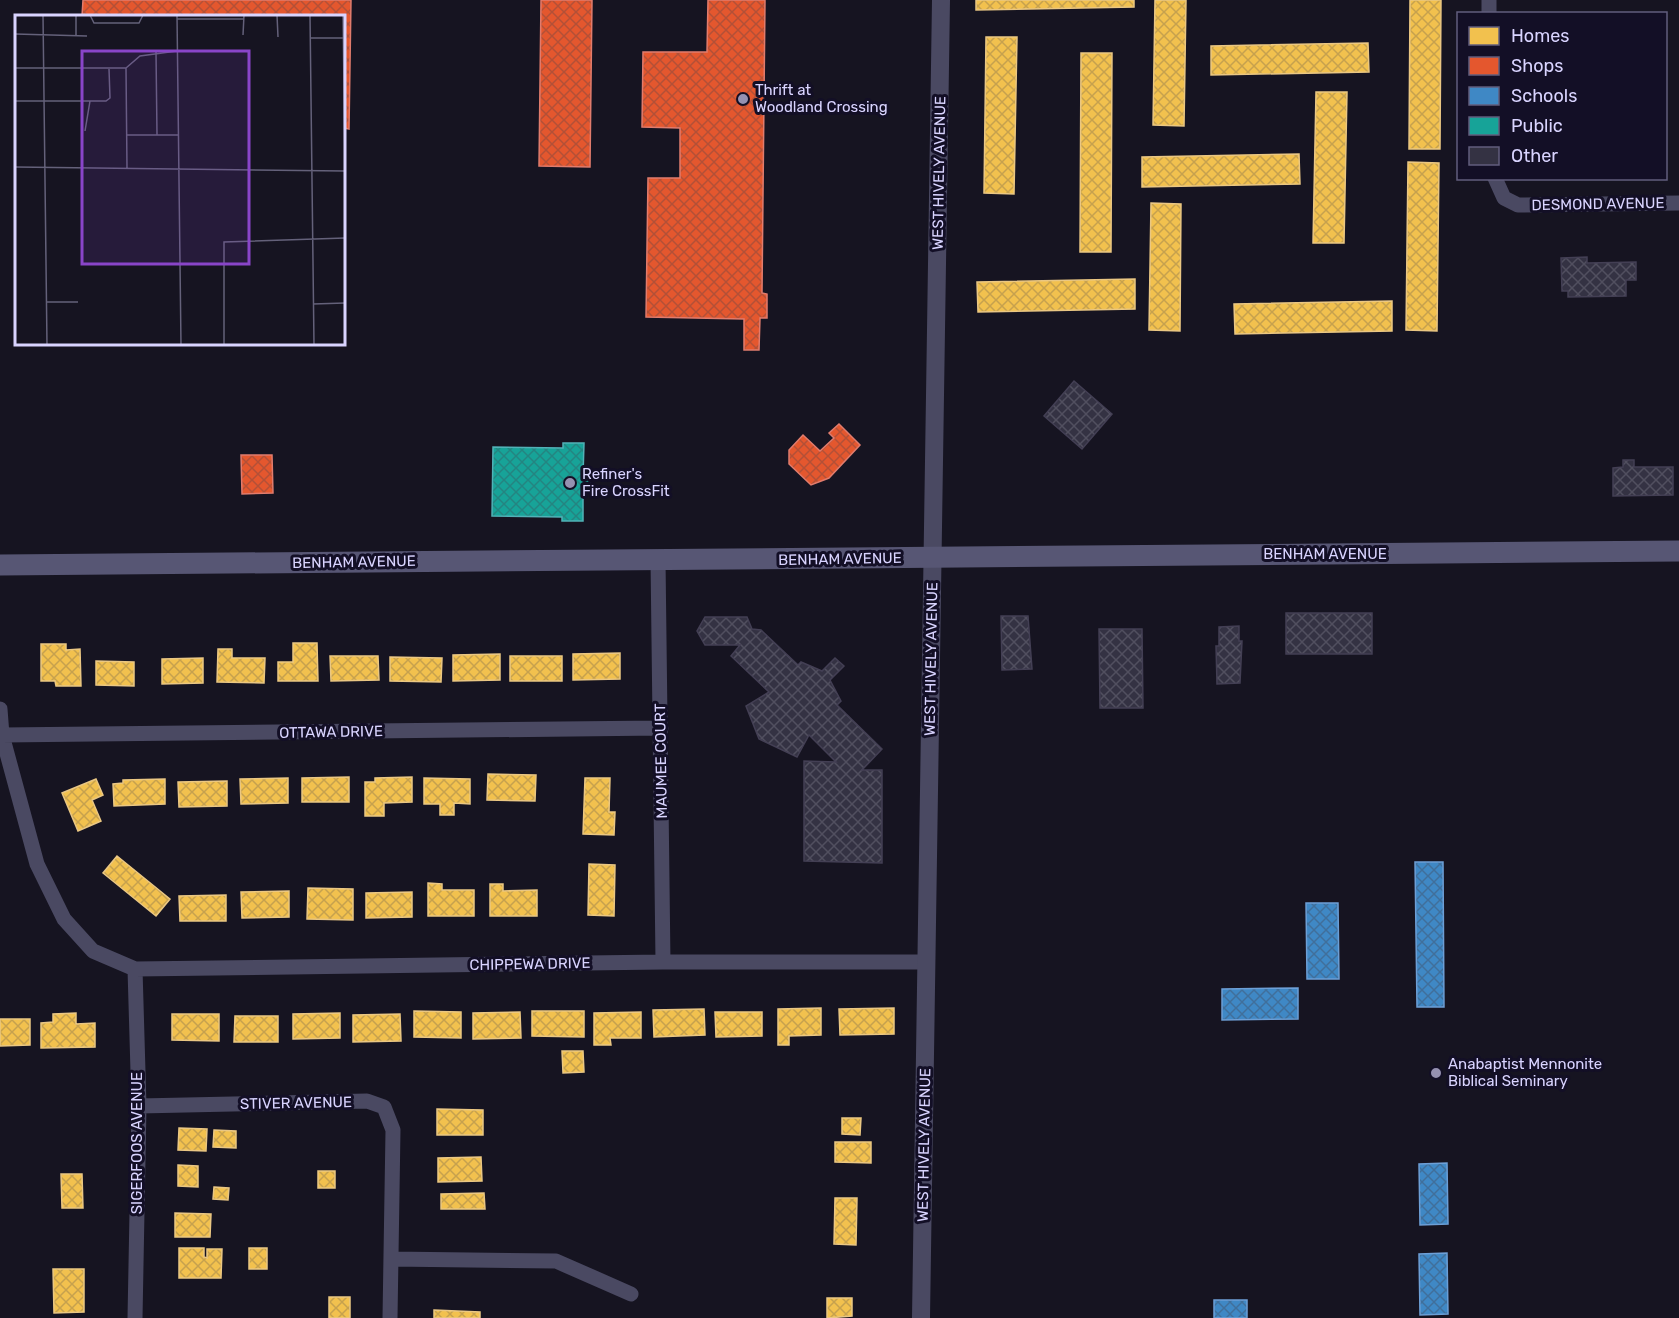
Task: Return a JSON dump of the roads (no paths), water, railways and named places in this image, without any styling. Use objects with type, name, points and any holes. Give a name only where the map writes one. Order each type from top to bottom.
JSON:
[{"type":"main road","name":"BENHAM AVENUE","points":[[0,565],[1679,551]]},
{"type":"street","name":"WEST HIVELY AVENUE","points":[[921,1318],[941,0]]},
{"type":"street","name":"DESMOND AVENUE","points":[[1496,180],[1504,198],[1518,205],[1679,203]]},
{"type":"street","name":"MAUMEE COURT","points":[[658,559],[663,963]]},
{"type":"street","points":[[0,709],[2,735],[38,864],[63,920],[93,951],[135,969]]},
{"type":"street","name":"OTTAWA DRIVE","points":[[2,735],[661,728]]},
{"type":"street","name":"CHIPPEWA DRIVE","points":[[135,969],[663,963],[926,963]]},
{"type":"street","name":"SIGERFOOS AVENUE","points":[[135,969],[139,1106],[135,1318]]},
{"type":"street","name":"STIVER AVENUE","points":[[139,1106],[367,1101],[384,1107],[393,1130],[390,1318]]},
{"type":"street","points":[[391,1259],[556,1261],[631,1294]]},
{"type":"place","name":"Thrift at Woodland Crossing","points":[[743,99]]},
{"type":"place","name":"Refiner's Fire CrossFit","points":[[570,483]]},
{"type":"place","name":"Anabaptist Mennonite Biblical Seminary","points":[[1436,1073]]}]
